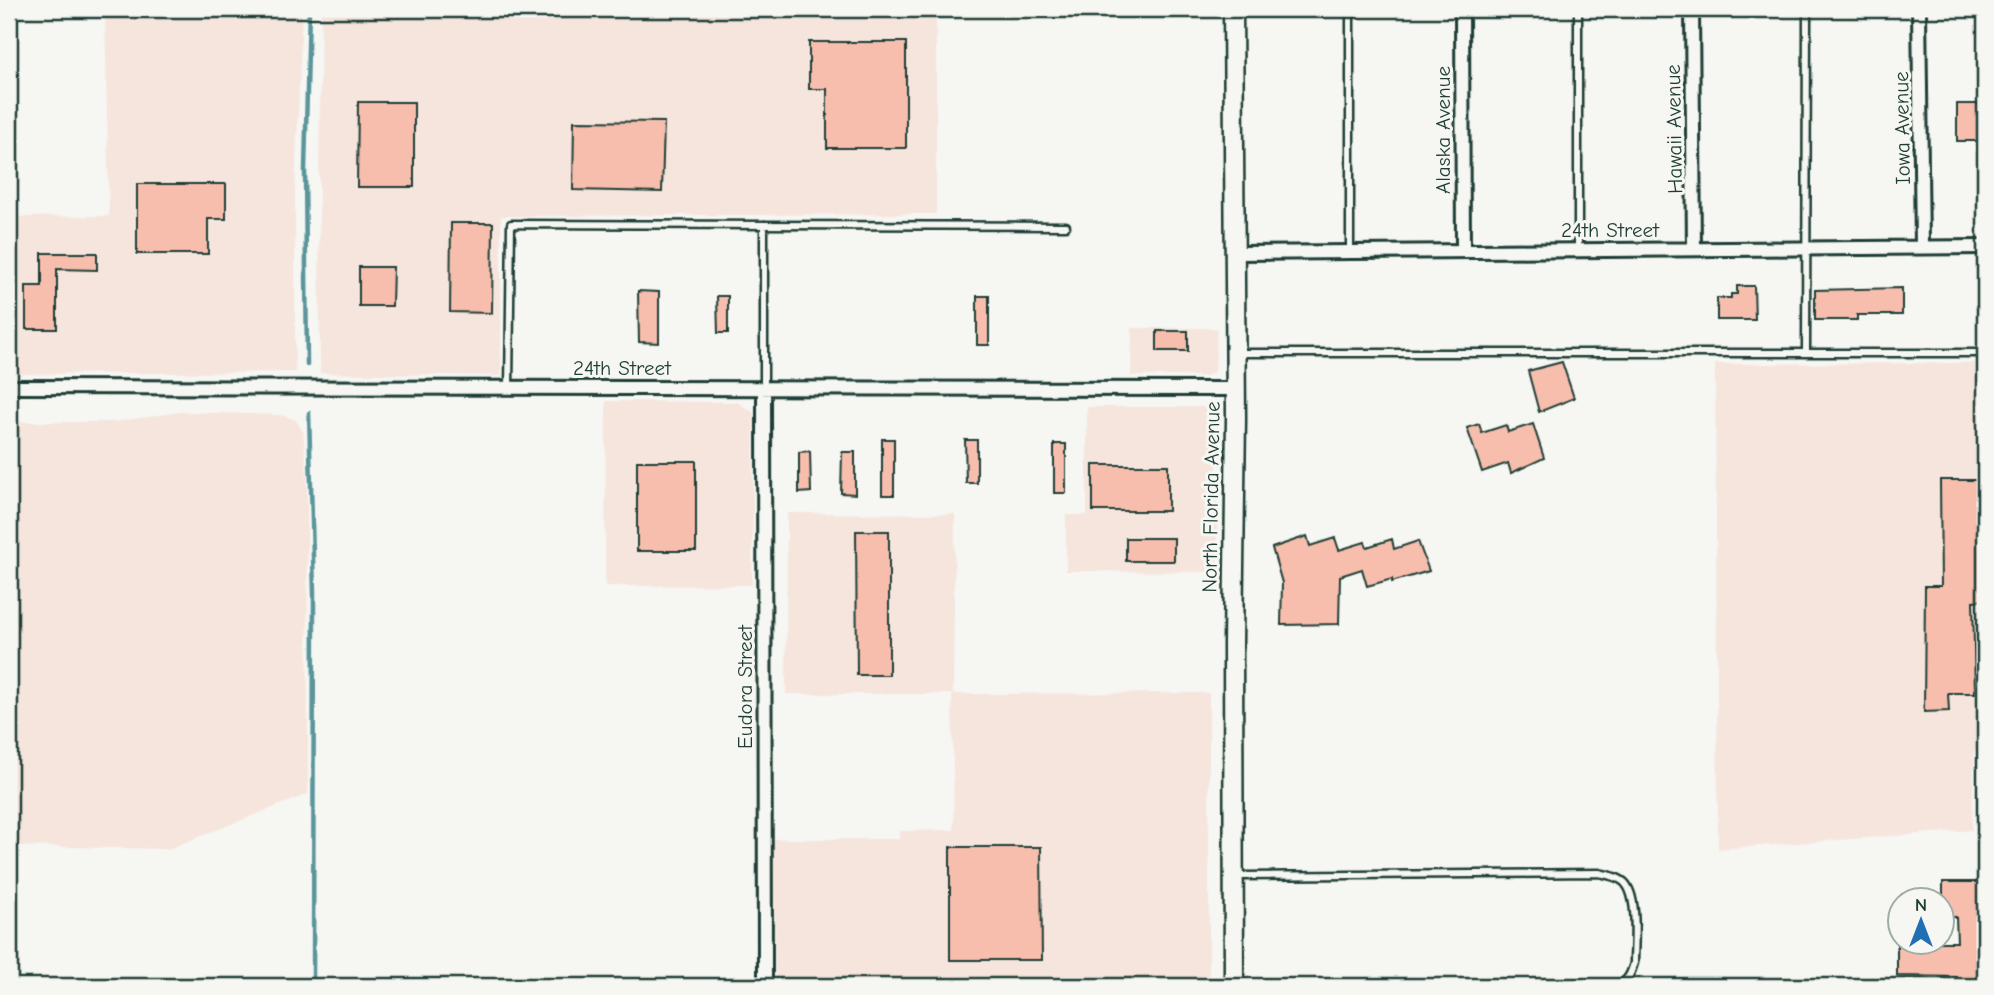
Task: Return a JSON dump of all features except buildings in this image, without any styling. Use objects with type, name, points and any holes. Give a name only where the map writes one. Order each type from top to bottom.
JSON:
[{"type":"main road","name":"North Florida Avenue","points":[[1233,9],[1234,986]]},
{"type":"street","name":"Alaska Avenue","points":[[1462,9],[1463,250]]},
{"type":"street","name":"Hawaii Avenue","points":[[1692,9],[1694,249]]},
{"type":"street","name":"Iowa Avenue","points":[[1919,9],[1922,246]]},
{"type":"street","name":"24th Street","points":[[1234,253],[1985,247]]},
{"type":"street","name":"24th Street","points":[[9,387],[1235,389]]},
{"type":"street","name":"Eudora Street","points":[[764,388],[765,986]]},
{"type":"lane","points":[[1350,9],[1350,253]]},
{"type":"lane","points":[[1578,9],[1578,249]]},
{"type":"lane","points":[[1807,9],[1807,352]]},
{"type":"lane","points":[[509,388],[511,224],[1066,226]]},
{"type":"lane","points":[[764,225],[764,388]]},
{"type":"lane","points":[[1235,354],[1985,353]]},
{"type":"lane","points":[[1233,876],[1599,873],[1612,876],[1623,882],[1633,897],[1634,963],[1632,973],[1619,986]]},
{"type":"shaded area","points":[[105,9],[302,9],[295,189],[295,372],[9,374],[9,217],[109,216]]},
{"type":"shaded area","points":[[321,9],[936,9],[936,214],[501,216],[501,376],[320,373]]},
{"type":"shaded area","points":[[1132,328],[1217,328],[1215,371],[1206,376],[1131,376]]},
{"type":"shaded area","points":[[1985,363],[1985,750],[1974,751],[1972,830],[1718,849],[1715,364]]},
{"type":"shaded area","points":[[606,401],[737,402],[754,413],[752,585],[605,586]]},
{"type":"shaded area","points":[[1087,407],[1204,407],[1217,415],[1217,572],[1066,571],[1066,515],[1087,515]]},
{"type":"shaded area","points":[[180,412],[281,415],[296,420],[303,432],[307,472],[308,794],[168,849],[9,846],[9,422],[114,422]]},
{"type":"shaded area","points":[[787,513],[955,514],[953,694],[1209,693],[1209,986],[775,986],[774,839],[899,839],[899,831],[954,830],[952,694],[786,694]]},
{"type":"waterway","points":[[307,365],[305,170],[309,9]]},
{"type":"waterway","points":[[309,413],[314,592],[313,986]]}]
